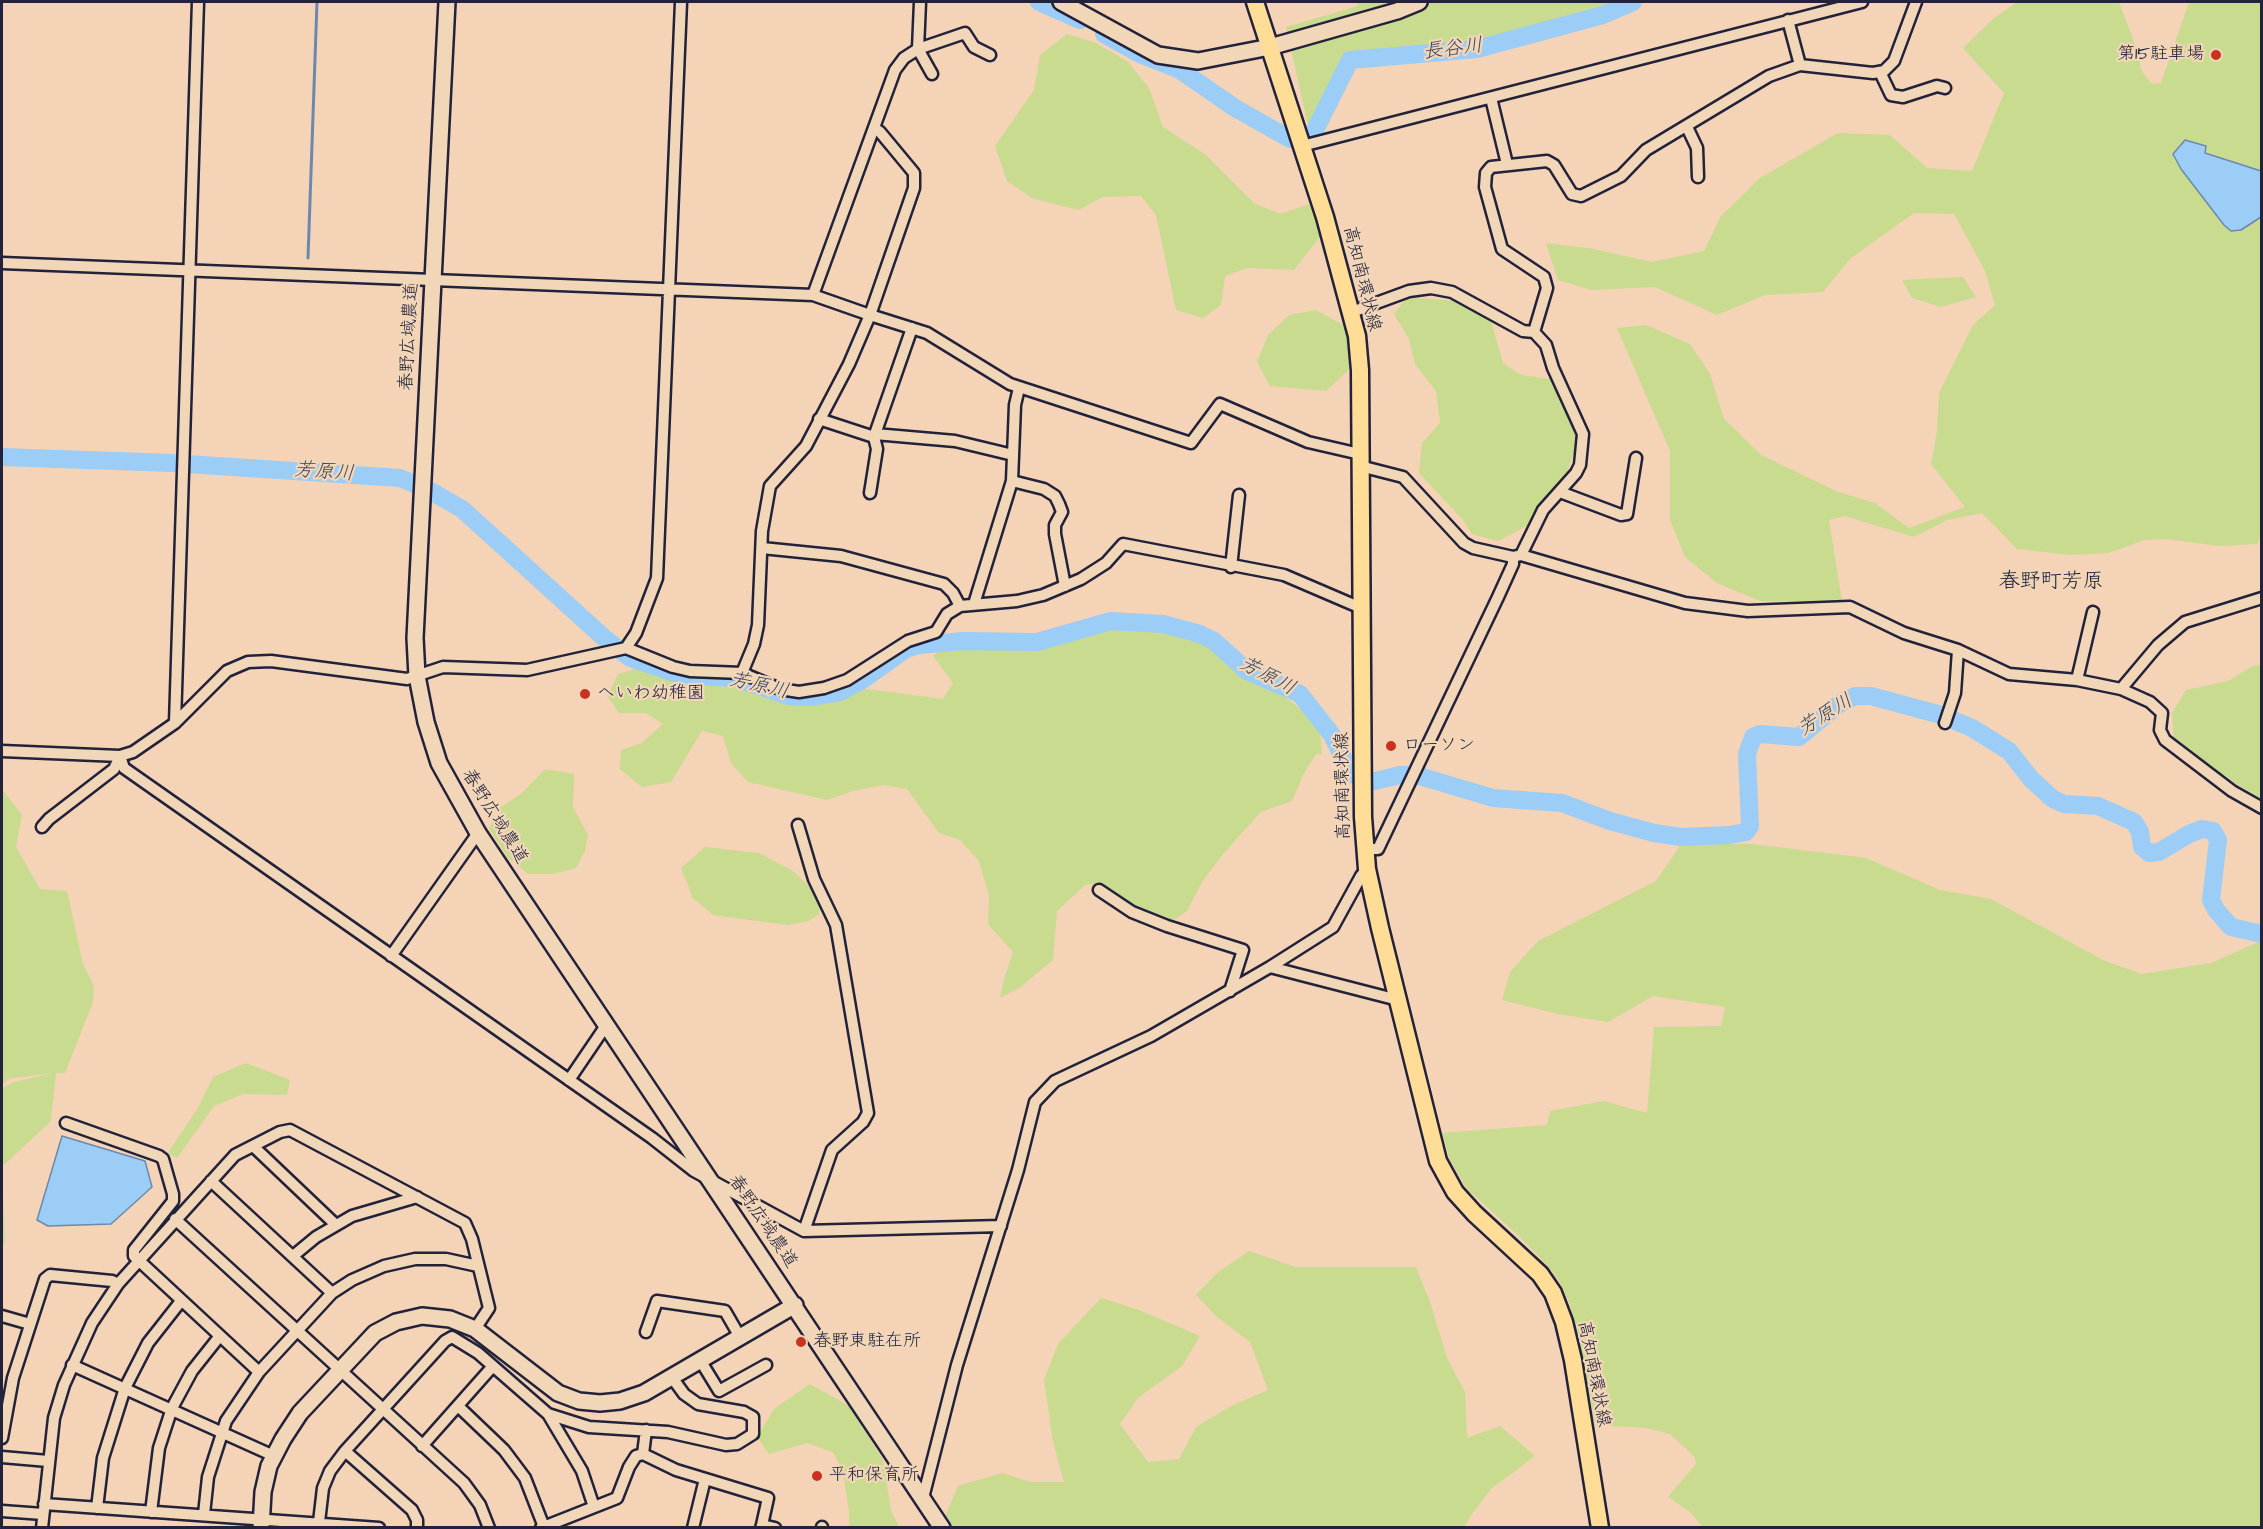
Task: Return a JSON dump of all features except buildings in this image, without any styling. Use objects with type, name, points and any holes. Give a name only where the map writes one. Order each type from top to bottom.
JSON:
[{"type":"main road","name":"高知南環状線","points":[[1255,2],[1302,146],[1352,312],[1360,370],[1364,849],[1367,869],[1438,1161],[1455,1192],[1474,1213],[1540,1274],[1553,1293],[1560,1312],[1573,1360],[1600,1527]]},
{"type":"street","points":[[175,723],[198,2]]},
{"type":"street","name":"春野広域農道","points":[[447,2],[415,638],[417,676],[426,722],[439,763],[478,833],[942,1527]]},
{"type":"street","points":[[625,649],[636,633],[657,578],[681,2]]},
{"type":"street","points":[[920,2],[918,49],[932,74]]},
{"type":"street","points":[[1061,2],[1146,49],[1173,59],[1210,60],[1270,47],[1397,11],[1419,2]]},
{"type":"street","points":[[1302,146],[1862,2]]},
{"type":"street","points":[[1534,332],[1547,288],[1544,277],[1502,249],[1485,187],[1486,173],[1491,167],[1547,161],[1554,165],[1572,194],[1581,196],[1621,176],[1646,150],[1769,76],[1800,65],[1880,72],[1894,61],[1916,2]]},
{"type":"street","points":[[1788,20],[1800,65]]},
{"type":"street","points":[[813,295],[895,70],[904,58],[918,49],[965,33],[974,47],[990,56]]},
{"type":"street","points":[[1880,72],[1891,95],[1903,97],[1937,86],[1945,88]]},
{"type":"street","points":[[1491,98],[1507,164]]},
{"type":"street","points":[[1687,127],[1697,148],[1698,177]]},
{"type":"street","points":[[742,673],[754,644],[758,625],[765,507],[770,486],[806,446],[849,364],[870,315],[914,188],[914,173],[880,132],[874,128]]},
{"type":"street","points":[[2,263],[813,295],[912,328],[945,342],[1019,388],[1191,443],[1220,404],[1308,442],[1403,477],[1464,543],[1473,548],[1517,556],[1685,603],[1748,611],[1850,607],[1904,633],[1958,650],[2009,674],[2077,680],[2121,689],[2150,702],[2162,713],[2160,730],[2165,740],[2232,791],[2262,808]]},
{"type":"street","points":[[1352,312],[1409,291],[1431,288],[1452,292],[1523,332],[1534,332],[1546,345],[1553,368],[1582,434],[1580,465],[1543,510],[1517,556],[1378,849],[1364,849]]},
{"type":"street","points":[[870,493],[877,449],[875,435],[912,328]]},
{"type":"street","points":[[974,604],[1012,481],[1015,405],[1019,388]]},
{"type":"street","points":[[819,419],[875,435],[955,441],[1005,455],[1013,455]]},
{"type":"street","points":[[1560,492],[1621,515],[1627,514],[1636,458]]},
{"type":"street","points":[[1012,481],[1044,489],[1055,496],[1062,512],[1055,525],[1054,534],[1065,586]]},
{"type":"street","points":[[1231,567],[1239,495]]},
{"type":"street","points":[[2,751],[120,756],[133,753],[175,723],[227,671],[248,662],[271,661],[407,679],[443,667],[527,670],[625,649],[682,669],[742,673],[780,689],[799,692],[824,688],[847,680],[908,640],[936,632],[947,614],[960,606],[1017,601],[1065,586],[1106,563],[1123,544],[1231,567],[1284,575],[1361,608]]},
{"type":"street","points":[[762,548],[842,556],[944,584],[960,606]]},
{"type":"street","points":[[2121,689],[2158,645],[2185,622],[2262,598]]},
{"type":"street","points":[[2077,680],[2093,612]]},
{"type":"street","points":[[1947,720],[1955,693],[1958,650]]},
{"type":"street","points":[[42,827],[49,819],[114,769],[120,756]]},
{"type":"street","points":[[120,756],[124,768],[569,1080],[694,1171],[708,1176],[804,1231],[1001,1226]]},
{"type":"street","points":[[798,825],[814,879],[836,925],[867,1113],[863,1122],[832,1150],[804,1231]]},
{"type":"street","points":[[391,956],[478,833]]},
{"type":"street","points":[[923,1498],[957,1365],[1001,1226],[1035,1102],[1055,1081],[1151,1036],[1230,991],[1333,927],[1367,869]]},
{"type":"street","points":[[1100,890],[1132,912],[1167,926],[1243,950],[1230,991]]},
{"type":"street","points":[[1270,967],[1398,1000]]},
{"type":"street","points":[[569,1080],[607,1024]]},
{"type":"street","points":[[66,1123],[163,1159],[173,1201],[134,1250],[134,1256],[259,1372]]},
{"type":"street","points":[[42,1527],[54,1418],[72,1365],[92,1323],[118,1284],[235,1155],[280,1132],[290,1130],[465,1223],[489,1308],[475,1329]]},
{"type":"street","points":[[253,1146],[336,1225]]},
{"type":"street","points":[[211,1180],[332,1293]]},
{"type":"street","points":[[293,1256],[352,1216],[417,1197]]},
{"type":"street","points":[[175,1219],[464,1483],[480,1505],[489,1527]]},
{"type":"street","points":[[204,1514],[208,1477],[222,1431],[244,1392],[259,1372],[332,1293],[352,1280],[384,1266],[415,1260],[446,1259],[478,1266]]},
{"type":"street","points":[[2,1438],[13,1378],[45,1279],[51,1275],[112,1281],[118,1284]]},
{"type":"street","points":[[98,1508],[103,1458],[125,1388],[148,1343],[181,1301]]},
{"type":"street","points":[[646,1332],[657,1301],[725,1311],[740,1337]]},
{"type":"street","points":[[261,1523],[263,1492],[274,1456],[300,1413],[375,1333],[396,1322],[422,1316],[450,1319],[475,1329],[558,1393],[579,1401],[620,1401],[644,1393],[795,1305]]},
{"type":"street","points":[[2,1316],[30,1323]]},
{"type":"street","points":[[151,1512],[159,1448],[172,1408],[192,1371],[219,1337]]},
{"type":"street","points":[[319,1522],[323,1488],[330,1471],[345,1450],[445,1341],[452,1337],[493,1366],[548,1414],[582,1471],[594,1508]]},
{"type":"street","points":[[700,1360],[719,1391],[765,1365]]},
{"type":"street","points":[[72,1365],[172,1408],[274,1456]]},
{"type":"street","points":[[422,1446],[493,1366]]},
{"type":"street","points":[[548,1414],[589,1428],[668,1432],[726,1445],[736,1444],[753,1434],[753,1417],[744,1412],[698,1404],[684,1394],[671,1376]]},
{"type":"street","points":[[458,1406],[504,1450],[525,1478],[543,1527],[617,1498],[629,1467],[636,1456],[642,1454],[676,1470],[768,1498],[761,1526],[775,1527]]},
{"type":"street","points":[[642,1454],[646,1430]]},
{"type":"street","points":[[345,1450],[412,1510],[417,1520],[417,1527]]},
{"type":"street","points":[[2,1457],[48,1461]]},
{"type":"street","points":[[693,1527],[705,1479]]},
{"type":"street","points":[[2,1511],[98,1508],[204,1514],[261,1523],[319,1522],[380,1527]]},
{"type":"green space","points":[[1356,2],[1630,2],[1476,44],[1345,56],[1308,125],[1286,27],[1358,6]]},
{"type":"green space","points":[[2017,2],[2119,2],[2138,52],[2141,70],[2152,84],[2161,83],[2189,2],[2261,2],[2261,535],[2257,544],[2219,546],[2166,539],[2145,540],[2108,553],[2071,555],[2017,549],[1982,513],[1947,520],[1914,537],[1845,516],[1829,520],[1842,601],[1760,601],[1717,583],[1685,557],[1670,520],[1670,451],[1617,328],[1646,325],[1690,344],[1710,374],[1724,419],[1761,455],[1838,492],[1875,503],[1909,528],[1965,507],[1931,464],[1937,432],[1939,393],[1973,325],[1995,305],[1985,271],[1954,214],[1914,213],[1851,258],[1823,292],[1765,295],[1717,315],[1655,287],[1591,290],[1558,280],[1546,243],[1594,249],[1652,262],[1704,251],[1721,216],[1760,178],[1838,133],[1890,135],[1927,168],[1972,171],[2004,93],[1963,48],[1994,18]]},
{"type":"green space","points":[[1067,34],[1096,43],[1128,62],[1149,88],[1163,127],[1206,155],[1254,203],[1280,214],[1310,204],[1322,234],[1294,270],[1247,268],[1225,276],[1221,305],[1203,318],[1176,310],[1156,215],[1141,196],[1103,197],[1078,210],[1032,198],[1007,181],[995,146],[1034,90],[1040,55]]},
{"type":"green space","points":[[1963,277],[1976,297],[1941,307],[1912,298],[1902,280]]},
{"type":"green space","points":[[1407,297],[1459,301],[1489,314],[1503,363],[1521,375],[1550,379],[1565,398],[1578,427],[1573,456],[1562,485],[1547,498],[1528,525],[1498,541],[1472,534],[1462,519],[1419,473],[1422,443],[1440,423],[1436,391],[1415,364],[1409,339],[1394,314]]},
{"type":"green space","points":[[1316,310],[1343,325],[1355,364],[1326,391],[1270,386],[1257,362],[1268,335],[1289,315]]},
{"type":"green space","points":[[1137,618],[1174,626],[1209,643],[1236,660],[1319,723],[1322,754],[1316,754],[1303,775],[1292,801],[1261,812],[1223,854],[1202,882],[1187,911],[1169,923],[1133,908],[1101,883],[1085,885],[1057,911],[1053,960],[1019,988],[1000,998],[1013,952],[988,924],[989,896],[979,861],[960,840],[939,833],[907,789],[883,785],[853,791],[827,800],[748,782],[731,763],[723,736],[702,731],[671,782],[642,787],[620,769],[621,750],[642,743],[663,724],[646,713],[619,713],[607,696],[618,674],[636,669],[666,677],[729,682],[799,701],[837,701],[859,688],[943,699],[953,683],[933,656],[945,646],[1052,636],[1079,623]]},
{"type":"green space","points":[[2261,665],[2261,800],[2174,742],[2172,713],[2186,690],[2228,681],[2253,666]]},
{"type":"green space","points":[[545,769],[574,774],[573,807],[588,835],[585,851],[576,868],[553,874],[528,874],[507,857],[489,828],[500,808],[522,793]]},
{"type":"green space","points":[[2,789],[22,815],[16,847],[40,889],[67,891],[83,964],[94,986],[93,1002],[65,1073],[56,1073],[51,1121],[5,1164],[2,1164],[2,1089],[11,1083],[52,1073],[8,1079],[2,1085]]},
{"type":"green space","points":[[1682,843],[1752,844],[1866,858],[1940,890],[1991,899],[2105,961],[2142,974],[2211,963],[2261,941],[2261,1527],[1703,1527],[1689,1511],[1668,1497],[1696,1464],[1694,1456],[1670,1434],[1647,1428],[1595,1425],[1578,1335],[1561,1284],[1548,1266],[1519,1236],[1467,1189],[1450,1160],[1442,1133],[1547,1125],[1550,1111],[1604,1101],[1647,1113],[1654,1027],[1721,1026],[1725,1007],[1653,996],[1608,1022],[1558,1014],[1502,1000],[1510,972],[1538,941],[1656,881]]},
{"type":"green space","points":[[705,847],[759,853],[793,871],[820,897],[819,914],[809,921],[788,925],[713,915],[693,898],[681,868]]},
{"type":"green space","points":[[246,1063],[290,1080],[287,1095],[243,1094],[214,1106],[177,1158],[168,1153],[198,1108],[213,1077]]},
{"type":"green space","points":[[2,1168],[5,1243],[2,1247]]},
{"type":"green space","points":[[1249,1251],[1295,1267],[1416,1267],[1430,1302],[1447,1358],[1465,1392],[1467,1438],[1500,1426],[1535,1456],[1491,1489],[1464,1527],[940,1528],[958,1486],[1002,1473],[1030,1482],[1064,1482],[1053,1442],[1044,1380],[1058,1344],[1101,1298],[1139,1310],[1200,1336],[1182,1366],[1138,1398],[1120,1424],[1148,1462],[1179,1459],[1196,1427],[1233,1405],[1268,1390],[1250,1342],[1217,1317],[1196,1295],[1217,1273]]},
{"type":"green space","points":[[810,1384],[849,1406],[883,1460],[891,1510],[899,1527],[849,1527],[843,1472],[833,1452],[807,1443],[769,1454],[757,1437],[774,1409]]},
{"type":"water","points":[[2185,140],[2206,146],[2205,153],[2261,171],[2261,217],[2241,230],[2231,231],[2224,225],[2181,169],[2173,154]]},
{"type":"water","points":[[62,1136],[145,1161],[152,1187],[111,1224],[48,1226],[37,1220]]},
{"type":"waterway","points":[[308,258],[317,2]]},
{"type":"waterway","name":"長谷川","points":[[1039,2],[1080,20]]},
{"type":"waterway","name":"長谷川","points":[[1313,134],[1350,60],[1477,49],[1603,15],[1633,2]]},
{"type":"waterway","name":"長谷川","points":[[1104,34],[1142,55],[1180,70],[1235,108],[1290,139]]},
{"type":"waterway","name":"芳原川","points":[[2,457],[172,463],[400,478],[427,489],[462,509],[602,636],[630,658],[681,675],[734,678],[789,696],[810,697],[840,692],[864,679],[906,649],[919,645],[963,641],[1037,642],[1111,621],[1163,624],[1200,634],[1214,641],[1247,671],[1300,694],[1332,735],[1351,774],[1360,777]]},
{"type":"waterway","name":"芳原川","points":[[1375,781],[1400,775],[1416,775],[1493,798],[1562,803],[1610,821],[1654,833],[1681,837],[1729,835],[1746,832],[1750,826],[1747,754],[1753,737],[1760,734],[1799,737],[1839,704],[1855,696],[1871,696],[1941,715],[1972,728],[2009,751],[2031,779],[2053,799],[2064,804],[2098,806],[2134,822],[2140,832],[2142,847],[2149,853],[2159,852],[2202,829],[2213,831],[2218,840],[2211,900],[2216,910],[2231,927],[2262,934]]},
{"type":"place","name":"第15駐車場","points":[[2216,55]]},
{"type":"place","name":"へいわ幼稚園","points":[[585,694]]},
{"type":"place","name":"ローソン","points":[[1391,746]]},
{"type":"place","name":"春野東駐在所","points":[[801,1342]]},
{"type":"place","name":"平和保育所","points":[[817,1476]]},
{"type":"district","name":"春野町芳原","points":[[2051,583]]}]
